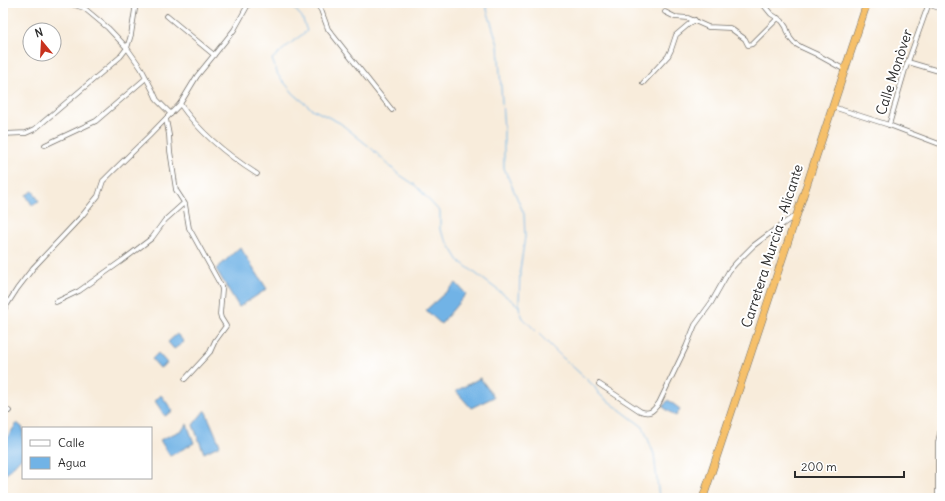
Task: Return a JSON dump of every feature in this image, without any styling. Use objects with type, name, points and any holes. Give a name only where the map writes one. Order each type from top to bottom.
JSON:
[{"type":"highway","name":"Carretera Murcia - Alicante","points":[[703,498],[832,107],[868,3]]},
{"type":"street","points":[[68,3],[84,8],[108,28],[127,48],[141,68],[157,100],[171,114]]},
{"type":"street","points":[[3,134],[26,133],[35,129],[120,57],[127,48],[131,35],[136,3]]},
{"type":"street","points":[[3,312],[17,289],[33,268],[81,217],[98,196],[103,181],[166,120],[180,104],[197,76],[234,30],[249,3]]},
{"type":"street","points":[[316,3],[321,10],[328,29],[392,110]]},
{"type":"street","points":[[762,3],[771,14],[782,21],[794,43],[845,70]]},
{"type":"street","points":[[927,4],[942,8]]},
{"type":"street","name":"Calle Monòver","points":[[888,125],[927,4]]},
{"type":"street","points":[[665,12],[675,17],[695,20],[708,27],[730,28],[745,39],[748,45],[752,44],[778,18]]},
{"type":"street","points":[[167,16],[214,56]]},
{"type":"street","points":[[643,83],[668,56],[676,35],[695,20]]},
{"type":"street","points":[[908,62],[942,72]]},
{"type":"street","points":[[45,145],[96,121],[146,78]]},
{"type":"street","points":[[180,104],[191,119],[215,143],[257,174]]},
{"type":"street","points":[[832,107],[888,125],[942,145]]},
{"type":"street","points":[[166,120],[176,190],[184,203],[190,231],[219,280],[221,286],[220,314],[226,326],[215,341],[210,352],[185,379]]},
{"type":"street","points":[[56,302],[78,291],[152,238],[165,220],[184,203]]},
{"type":"street","points":[[599,384],[646,413],[655,408],[659,403],[686,347],[695,325],[711,303],[729,271],[753,246],[796,215]]},
{"type":"street","points":[[3,406],[9,411]]},
{"type":"street","points":[[938,498],[938,442],[942,424]]},
{"type":"water","points":[[33,191],[39,201],[32,205],[26,195]]},
{"type":"water","points":[[240,247],[267,289],[239,307],[216,269]]},
{"type":"water","points":[[456,283],[466,294],[441,324],[426,310]]},
{"type":"water","points":[[177,334],[184,342],[174,349],[168,342]]},
{"type":"water","points":[[158,353],[167,363],[160,368],[152,359]]},
{"type":"water","points":[[480,378],[494,397],[471,408],[456,391]]},
{"type":"water","points":[[161,395],[173,411],[165,416],[155,401]]},
{"type":"water","points":[[668,400],[680,409],[676,416],[663,407]]},
{"type":"water","points":[[205,410],[220,445],[204,453],[193,425]]},
{"type":"water","points":[[17,423],[22,427],[22,457],[3,477],[3,444]]},
{"type":"water","points":[[187,424],[194,443],[170,456],[160,440],[182,430]]},
{"type":"waterway","points":[[282,3],[292,6],[302,17],[307,31],[272,59],[278,75],[294,94],[312,109],[340,123],[371,148],[397,173],[415,185],[440,212],[440,230],[459,261],[519,306]]},
{"type":"waterway","points":[[485,3],[498,45],[504,130],[504,168],[524,214],[525,237],[520,270],[520,311],[523,318],[594,386],[599,394],[643,427],[654,454],[659,498]]}]
